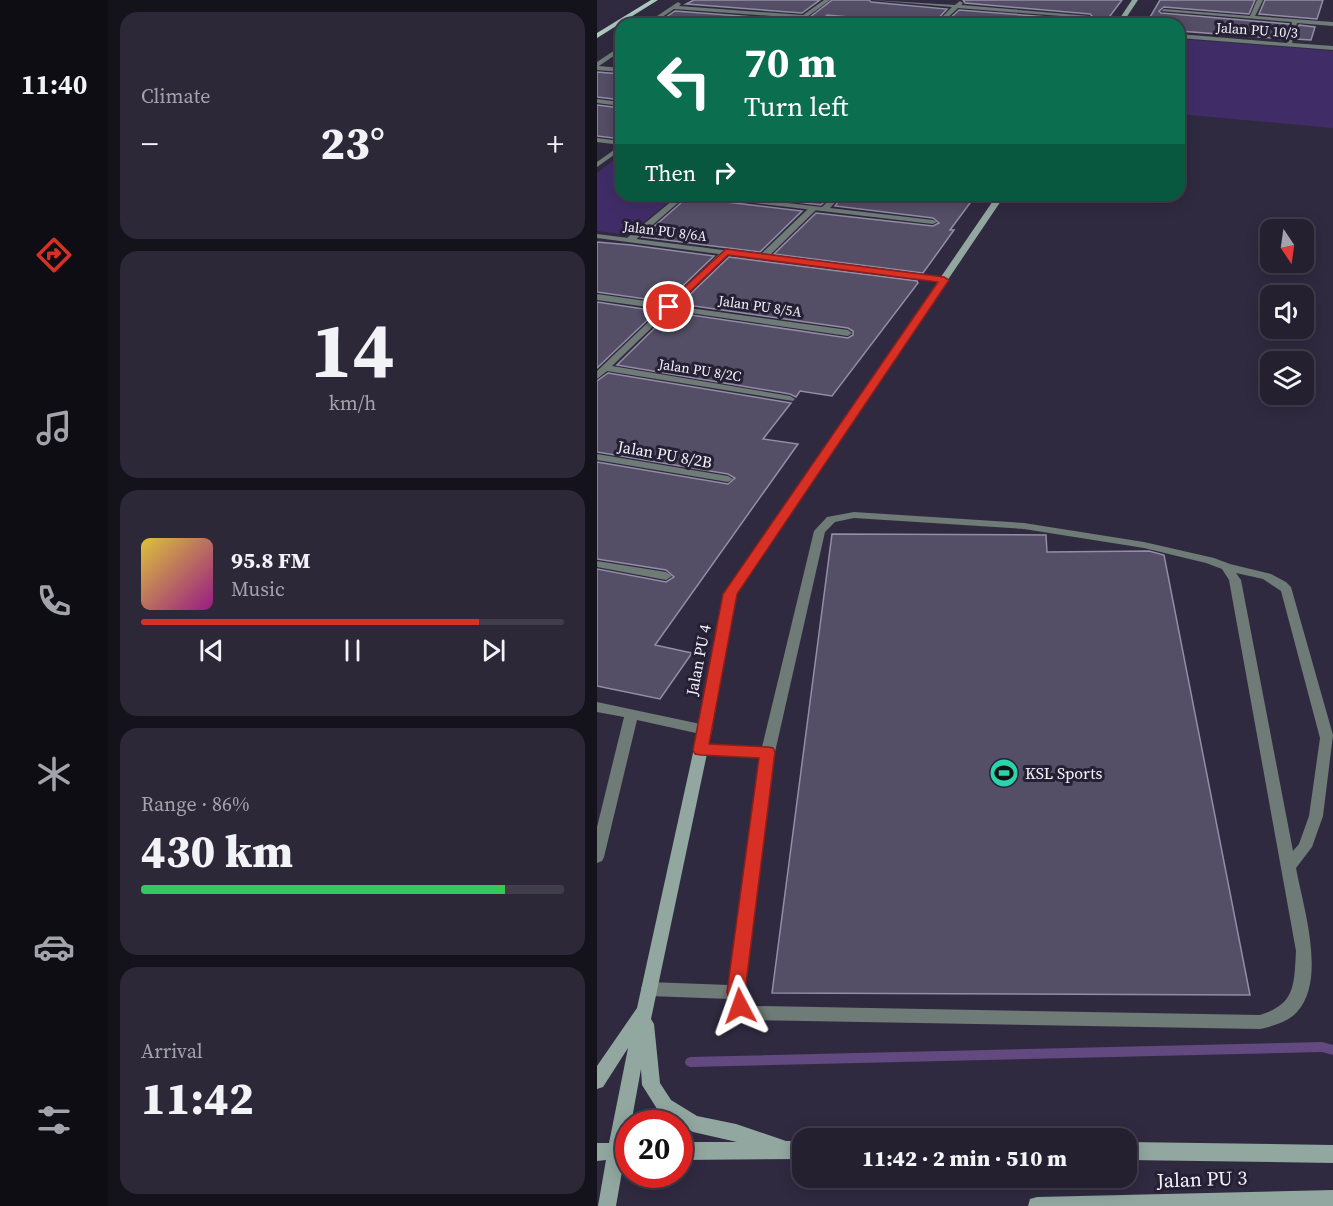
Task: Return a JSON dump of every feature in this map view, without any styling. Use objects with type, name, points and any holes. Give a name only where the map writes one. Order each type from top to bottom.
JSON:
[{"type":"main road","points":[[626,18],[655,0]]},
{"type":"main road","points":[[597,36],[615,25]]},
{"type":"street","points":[[657,18],[684,0]]},
{"type":"street","points":[[673,7],[804,17],[827,0]]},
{"type":"street","points":[[874,0],[1087,16]]},
{"type":"street","points":[[944,18],[963,0]]},
{"type":"street","points":[[1123,18],[1135,0]]},
{"type":"street","points":[[1252,18],[1260,0]]},
{"type":"street","points":[[1164,11],[1333,24]]},
{"type":"street","points":[[1289,44],[1295,21]]},
{"type":"street","name":"Jalan PU 10/3","points":[[1185,36],[1333,48]]},
{"type":"street","points":[[597,66],[615,52]]},
{"type":"street","points":[[606,58],[615,59]]},
{"type":"street","points":[[597,66],[615,69]]},
{"type":"street","points":[[597,101],[615,103]]},
{"type":"street","points":[[597,140],[615,142]]},
{"type":"street","points":[[597,165],[615,152]]},
{"type":"street","points":[[630,240],[676,201]]},
{"type":"street","points":[[753,201],[933,222]]},
{"type":"street","points":[[824,209],[832,201]]},
{"type":"street","name":"Jalan PU 4","points":[[629,1110],[645,1008],[701,750],[730,594],[997,201]]},
{"type":"street","points":[[763,257],[814,208]]},
{"type":"street","name":"Jalan PU 8/6A","points":[[597,236],[944,280]]},
{"type":"street","points":[[597,376],[726,252]]},
{"type":"street","name":"Jalan PU 8/5A","points":[[597,297],[848,333]]},
{"type":"street","name":"Jalan PU 8/2C","points":[[605,368],[790,399]]},
{"type":"street","name":"Jalan PU 8/2B","points":[[597,457],[728,479]]},
{"type":"street","points":[[1225,567],[1235,580],[1304,951],[1301,988],[1292,1009],[1277,1018],[1260,1022],[1011,1016],[767,1015],[753,1014],[740,1006],[736,992],[768,752],[820,531],[831,519],[855,515],[1025,526],[1144,545],[1210,560],[1225,567],[1271,578],[1281,583],[1287,590],[1327,738],[1316,816],[1305,847],[1289,866]]},
{"type":"street","points":[[597,564],[666,576]]},
{"type":"street","points":[[597,707],[705,730]]},
{"type":"street","points":[[597,857],[632,714]]},
{"type":"street","points":[[701,750],[768,752]]},
{"type":"street","points":[[649,989],[736,992]]},
{"type":"street","points":[[597,1081],[645,1008]]},
{"type":"street","points":[[645,1008],[651,1084],[665,1106],[693,1124],[736,1133],[792,1149]]},
{"type":"street","points":[[693,1151],[792,1150]]},
{"type":"street","points":[[597,1152],[615,1151]]},
{"type":"street","name":"Jalan PU 3","points":[[1137,1151],[1333,1154]]},
{"type":"street","name":"Jalan PU 4","points":[[607,1206],[615,1178]]},
{"type":"street","name":"Jalan PU 3","points":[[1037,1206],[1333,1199]]},
{"type":"shaded area","points":[[1185,39],[1333,51],[1333,128],[1185,115]]},
{"type":"shaded area","points":[[615,160],[615,201],[670,201],[628,235],[597,231],[597,173]]},
{"type":"building","points":[[694,0],[820,0],[802,13],[686,4]]},
{"type":"building","points":[[832,0],[869,0],[947,9],[939,18],[861,18],[827,15],[824,18],[809,18]]},
{"type":"building","points":[[963,0],[1122,0],[1108,18],[1090,18],[1092,16],[1090,14],[965,3]]},
{"type":"building","points":[[1160,0],[1255,0],[1249,14],[1164,7],[1159,11],[1289,24],[1286,39],[1185,31],[1185,18],[1150,18]]},
{"type":"building","points":[[1265,0],[1323,0],[1317,19],[1259,14]]},
{"type":"building","points":[[959,10],[1061,18],[950,18]]},
{"type":"building","points":[[675,11],[768,18],[665,18]]},
{"type":"building","points":[[1299,25],[1315,27],[1311,40],[1295,39]]},
{"type":"building","points":[[597,72],[615,74],[615,99],[597,97]]},
{"type":"building","points":[[597,105],[615,107],[615,138],[597,136]]},
{"type":"building","points":[[683,201],[718,201],[802,211],[760,252],[642,237]]},
{"type":"building","points":[[788,201],[825,201],[821,205]]},
{"type":"building","points":[[839,201],[972,201],[923,273],[774,254],[816,213],[933,226],[939,223],[933,218],[835,206]]},
{"type":"building","points":[[597,242],[714,256],[666,302],[597,292]]},
{"type":"building","points":[[729,257],[917,281],[918,283],[832,396],[800,391],[796,397],[790,394],[617,365],[671,312],[848,338],[853,335],[853,331],[848,328],[680,304]]},
{"type":"building","points":[[597,302],[657,311],[597,368]]},
{"type":"building","points":[[608,373],[791,403],[763,439],[798,444],[655,645],[692,653],[660,699],[597,686],[597,569],[666,582],[674,577],[666,570],[597,559],[597,462],[728,484],[735,478],[728,474],[597,452],[597,381]]},
{"type":"building","name":"KSL Sports","points":[[832,534],[1046,535],[1047,552],[1149,551],[1164,555],[1250,995],[772,993]]},
{"type":"waterway","points":[[690,1062],[1322,1047],[1333,1050]]},
{"type":"place","name":"KSL Sports","points":[[1004,773]]},
{"type":"route","points":[[669,307],[726,252],[944,280],[730,594],[701,750],[768,752],[736,992],[740,1006]]}]
